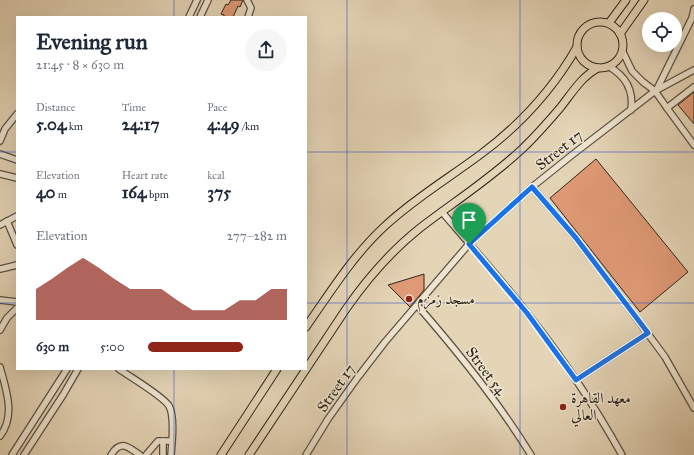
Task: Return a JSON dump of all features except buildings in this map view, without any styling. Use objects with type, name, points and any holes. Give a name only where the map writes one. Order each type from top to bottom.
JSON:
[{"type":"main road","points":[[609,24],[626,0]]},
{"type":"main road","points":[[620,34],[644,0]]},
{"type":"main road","points":[[599,22],[609,24],[620,34],[623,44],[622,50],[615,62],[608,66],[598,68],[590,66],[583,61],[577,46],[578,36],[584,28],[599,22]]},
{"type":"main road","points":[[307,326],[348,266],[376,234],[408,206],[482,153],[520,121],[565,67],[577,46]]},
{"type":"main road","points":[[307,369],[362,287],[379,266],[420,228],[483,182],[521,150],[556,113],[582,80],[598,68]]},
{"type":"main road","points":[[221,455],[277,370]]},
{"type":"main road","points":[[249,455],[306,370]]},
{"type":"street","points":[[189,16],[197,0]]},
{"type":"street","points":[[200,16],[208,0]]},
{"type":"street","points":[[247,0],[250,8],[248,16]]},
{"type":"street","points":[[655,91],[692,18],[694,9]]},
{"type":"street","points":[[622,50],[628,64],[637,77],[655,91],[694,145]]},
{"type":"street","points":[[608,66],[620,74],[628,84],[632,97],[631,110]]},
{"type":"street","name":"Street 17","points":[[306,455],[328,419],[385,342],[469,244],[532,187],[655,91],[694,70]]},
{"type":"street","points":[[667,108],[694,87]]},
{"type":"street","points":[[0,141],[6,129],[16,115]]},
{"type":"street","points":[[0,154],[16,160]]},
{"type":"street","points":[[0,174],[16,178]]},
{"type":"street","points":[[532,187],[576,238],[648,333],[665,357],[694,408]]},
{"type":"street","points":[[442,212],[527,313],[576,380],[599,415],[621,453],[614,455]]},
{"type":"street","points":[[0,225],[16,216]]},
{"type":"street","points":[[7,221],[16,243]]},
{"type":"street","points":[[0,269],[16,265]]},
{"type":"street","points":[[0,300],[16,302]]},
{"type":"street","name":"Street 54","points":[[417,305],[479,379],[531,455]]},
{"type":"street","points":[[0,330],[7,318],[16,309]]},
{"type":"street","points":[[576,380],[648,333]]},
{"type":"street","points":[[0,366],[9,415],[7,424],[0,436]]},
{"type":"street","points":[[12,455],[66,370]]},
{"type":"street","points":[[24,455],[77,370]]},
{"type":"street","points":[[120,370],[162,399],[169,406],[172,414],[171,455]]},
{"type":"street","points":[[163,441],[163,455]]},
{"type":"street","points":[[146,455],[158,442],[172,441]]},
{"type":"street","points":[[111,455],[120,445],[126,446],[140,455]]},
{"type":"place","name":"مسجد زمزم","points":[[409,299]]},
{"type":"place","name":"معهد القاهرة العالي","points":[[563,407]]},
{"type":"route","points":[[532,187],[576,238],[648,333],[576,380],[527,313],[469,244],[532,187]]}]
